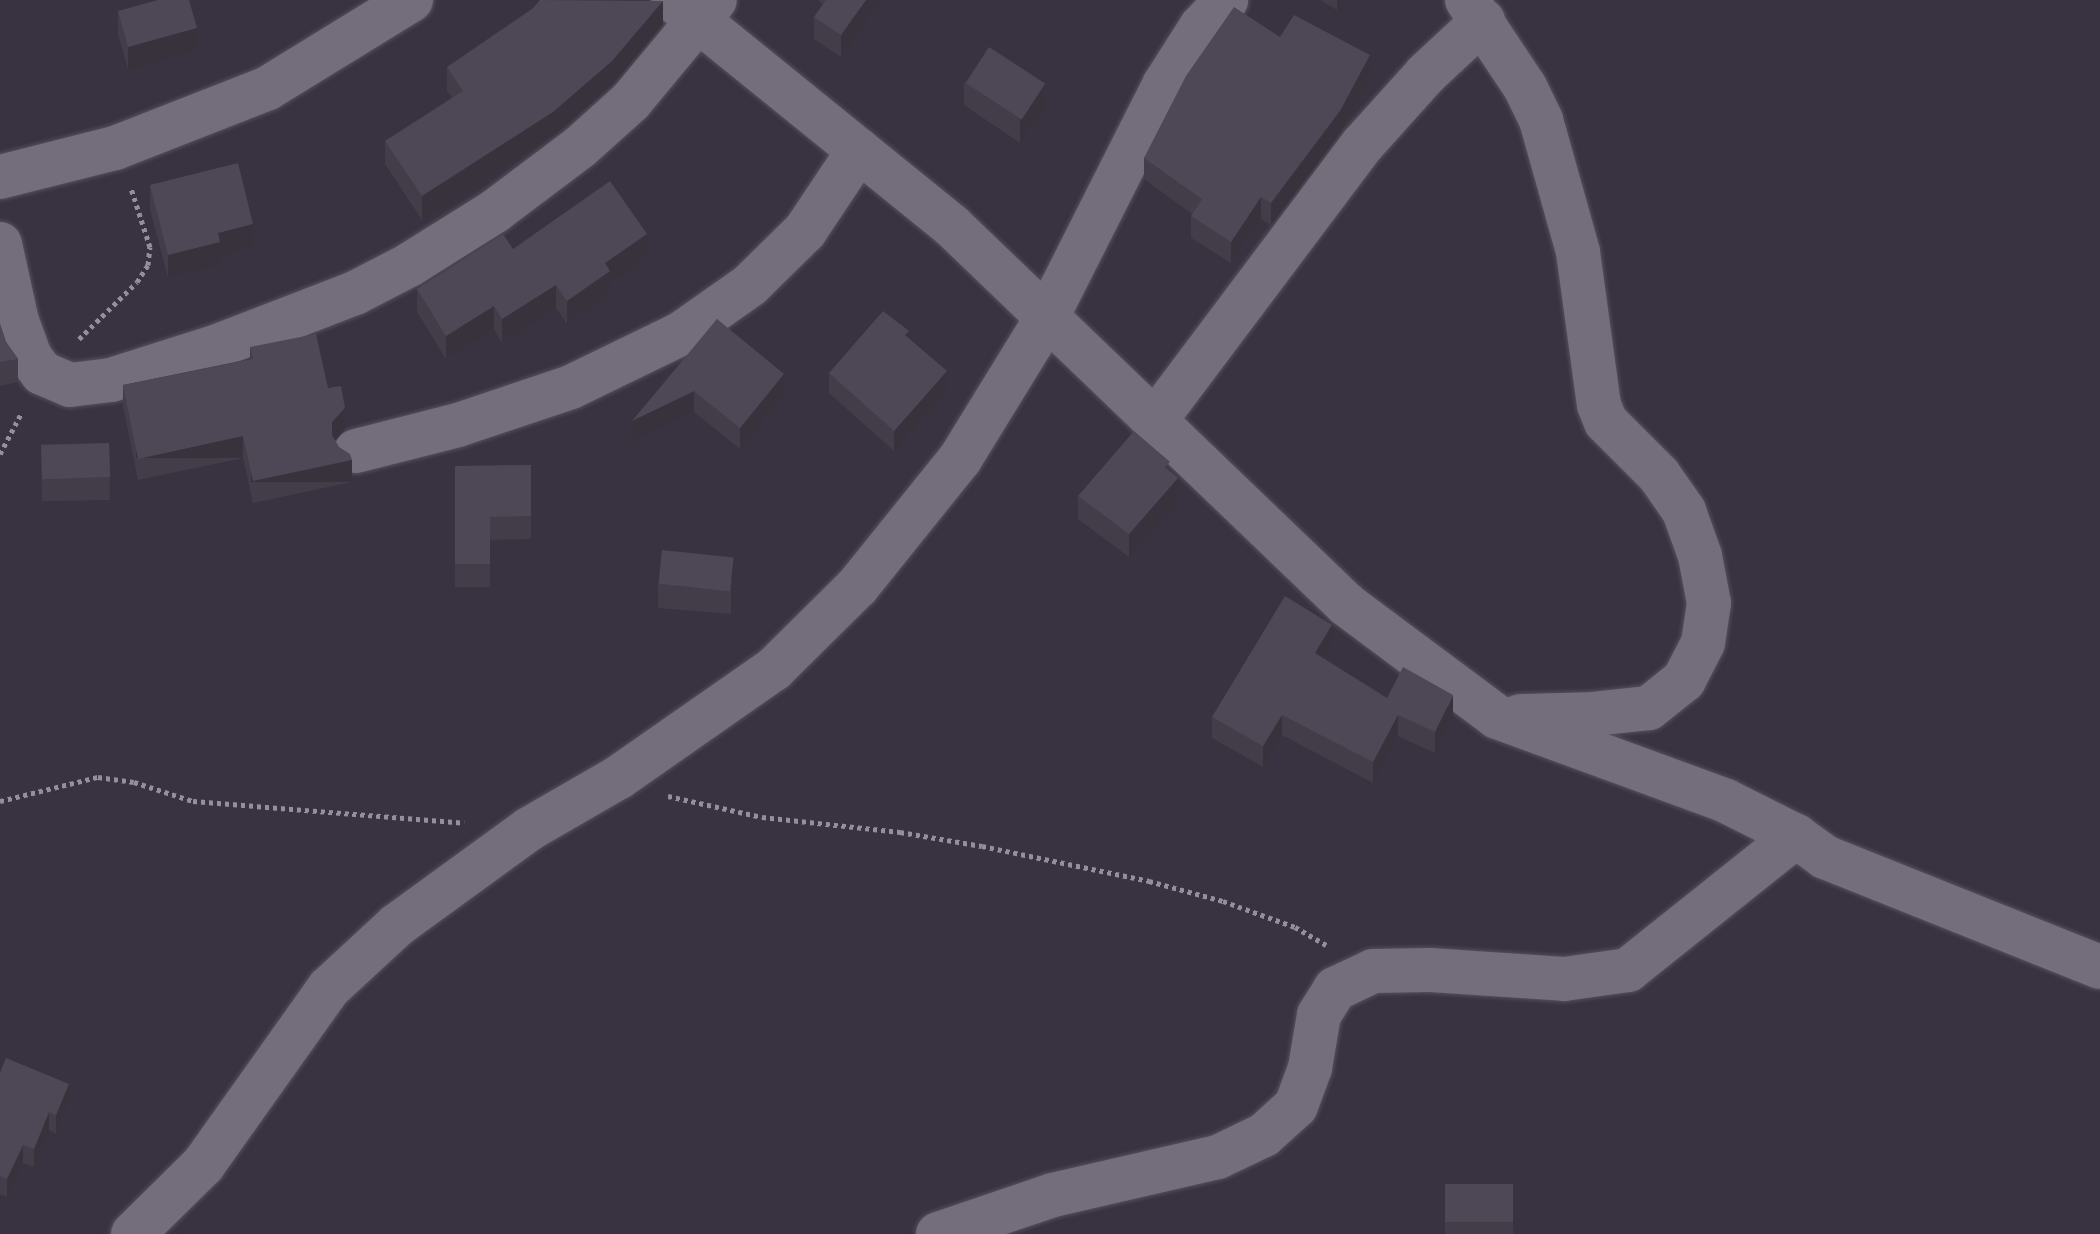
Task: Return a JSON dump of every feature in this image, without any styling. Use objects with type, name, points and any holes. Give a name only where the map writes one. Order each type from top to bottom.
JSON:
[{"type":"street","points":[[0,177],[115,148],[268,88],[411,0]]},
{"type":"street","points":[[133,1234],[203,1165],[329,988],[409,915],[529,829],[619,777],[774,669],[857,587],[960,459],[1046,319],[1164,85],[1201,27],[1226,0]]},
{"type":"street","points":[[0,244],[17,321],[30,357],[42,373],[70,385],[111,380],[215,347],[355,293],[409,265],[495,211],[580,147],[631,101],[696,7],[859,150],[952,226],[1347,605],[1497,717],[1726,801],[1796,836],[1825,857],[2100,967]]},
{"type":"street","points":[[1154,422],[1363,144],[1426,74],[1475,11],[1541,120],[1557,168],[1578,252],[1602,413],[1622,440],[1659,475],[1684,511],[1700,556],[1709,603],[1703,643],[1684,680],[1649,708],[1593,714],[1497,717]]},
{"type":"street","points":[[356,451],[458,425],[571,387],[682,333],[750,285],[805,231],[859,150]]},
{"type":"street","points":[[938,1234],[1053,1195],[1218,1157],[1264,1135],[1296,1106],[1310,1068],[1319,1015],[1335,989],[1373,971],[1430,970],[1564,979],[1628,970],[1796,836]]},
{"type":"path","points":[[42,373],[137,282],[148,265],[150,247],[143,217],[115,148]]},
{"type":"path","points":[[0,801],[98,777],[134,782],[206,803],[529,829]]},
{"type":"path","points":[[619,777],[717,810],[941,839],[1149,881],[1223,901],[1295,927],[1373,971]]},
{"type":"building","points":[[158,0],[189,0],[197,28],[128,47],[118,11]]},
{"type":"building","points":[[540,0],[663,1],[612,61],[553,112],[422,196],[385,141],[463,91],[447,67],[532,9]]},
{"type":"building","points":[[826,0],[866,0],[841,35],[814,17]]},
{"type":"building","points":[[1234,7],[1280,37],[1294,15],[1370,55],[1340,111],[1271,203],[1261,197],[1231,242],[1191,216],[1202,199],[1144,158],[1186,76]]},
{"type":"building","points":[[989,47],[1045,83],[1022,120],[966,83]]},
{"type":"building","points":[[238,163],[253,224],[218,233],[220,242],[168,255],[150,185]]},
{"type":"building","points":[[610,181],[647,234],[605,263],[610,271],[567,301],[556,285],[502,319],[494,306],[446,336],[417,289],[503,234],[513,249]]},
{"type":"building","points":[[883,311],[909,331],[905,335],[947,371],[894,431],[829,373]]},
{"type":"building","points":[[717,319],[784,374],[740,428],[694,391],[632,421]]},
{"type":"building","points":[[0,324],[6,342],[18,359],[0,362]]},
{"type":"building","points":[[316,334],[328,388],[341,386],[345,408],[332,422],[332,435],[352,460],[253,481],[243,436],[138,459],[123,385],[253,359],[250,347]]},
{"type":"building","points":[[1134,431],[1170,462],[1165,467],[1178,478],[1129,534],[1078,496]]},
{"type":"building","points":[[109,443],[110,477],[42,479],[41,445]]},
{"type":"building","points":[[531,465],[531,516],[490,517],[490,564],[455,564],[455,466]]},
{"type":"building","points":[[662,550],[734,558],[730,591],[658,584]]},
{"type":"building","points":[[1285,596],[1332,625],[1315,653],[1387,698],[1403,667],[1453,695],[1435,732],[1398,715],[1373,762],[1282,715],[1263,746],[1212,717]]},
{"type":"building","points":[[6,1058],[69,1084],[56,1115],[49,1112],[34,1149],[23,1145],[7,1179],[0,1176],[0,1073]]},
{"type":"building","points":[[1445,1184],[1513,1184],[1513,1222],[1445,1222]]}]
